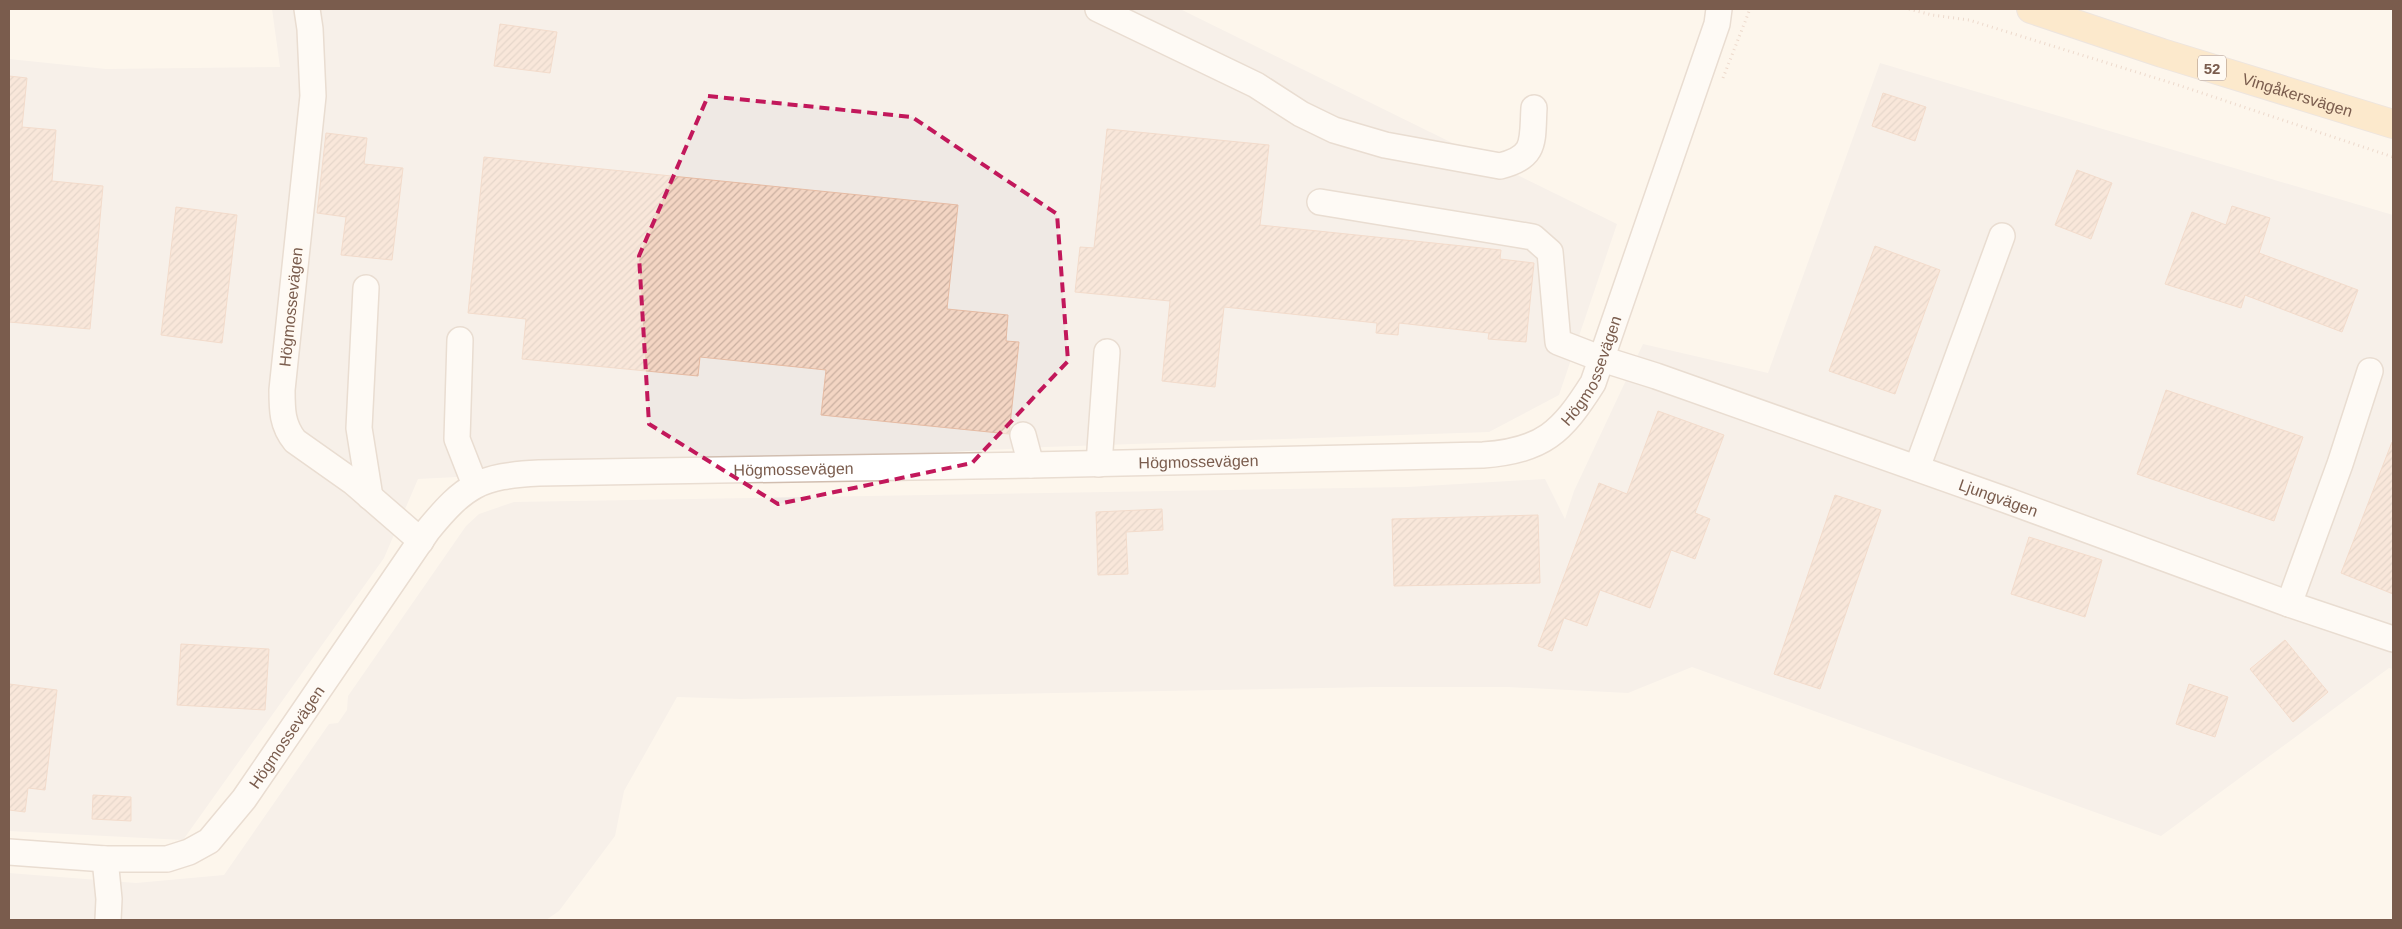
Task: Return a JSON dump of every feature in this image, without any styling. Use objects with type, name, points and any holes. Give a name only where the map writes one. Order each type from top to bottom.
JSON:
[{"type":"main road","name":"Vingåkersvägen","points":[[2031,9],[2393,124]]},
{"type":"street","name":"Högmossevägen","points":[[307,9],[310,29],[313,96],[282,390],[283,418],[289,434],[295,441],[353,482],[420,541]]},
{"type":"street","points":[[1098,9],[1256,86],[1301,114],[1334,130],[1385,145],[1500,166],[1518,162],[1532,145],[1534,108]]},
{"type":"street","name":"Högmossevägen","points":[[9,852],[105,860],[167,859],[189,852],[209,841],[244,800],[420,541],[452,501],[475,486],[513,474],[1031,466],[1506,454],[1540,443],[1559,429],[1579,405],[1593,383],[1721,14]]},
{"type":"street","name":"Ljungvägen","points":[[1320,202],[1534,236],[1550,252],[1558,342],[1917,468],[2289,604],[2393,639]]},
{"type":"street","points":[[1917,468],[2002,236]]},
{"type":"street","points":[[366,288],[359,428],[370,497]]},
{"type":"street","points":[[460,340],[457,439],[475,486]]},
{"type":"street","points":[[1099,464],[1107,352]]},
{"type":"street","points":[[2289,604],[2340,464],[2370,372]]},
{"type":"street","points":[[1023,435],[1031,466]]},
{"type":"street","points":[[105,860],[109,899],[108,920]]},
{"type":"path","points":[[1909,9],[1932,15],[1979,22],[2178,85],[2393,157]]},
{"type":"highlighted area","points":[[708,96],[912,117],[1057,214],[1068,361],[972,463],[778,504],[649,424],[639,256]]},
{"type":"shaded area","points":[[272,9],[1180,9],[1617,224],[1559,395],[1489,432],[1046,447],[418,479],[384,558],[183,840],[9,831],[9,59],[106,69],[280,67]]},
{"type":"shaded area","points":[[1880,63],[2393,215],[2393,669],[2389,668],[2161,836],[1692,667],[1628,693],[1508,687],[1376,687],[741,699],[677,697],[624,791],[615,836],[559,911],[546,920],[9,920],[9,873],[136,883],[224,875],[329,724],[338,723],[347,710],[348,696],[466,526],[479,514],[514,502],[1408,487],[1545,479],[1565,519],[1574,491],[1643,344],[1768,373]]},
{"type":"building","points":[[500,24],[557,32],[550,73],[494,66]]},
{"type":"building","points":[[9,76],[27,78],[22,127],[56,130],[52,181],[103,186],[90,329],[9,322]]},
{"type":"building","points":[[1883,93],[1926,107],[1915,141],[1872,126]]},
{"type":"building","points":[[1107,129],[1269,145],[1260,225],[1501,250],[1500,259],[1534,263],[1526,342],[1488,339],[1489,333],[1399,323],[1398,335],[1376,333],[1377,323],[1224,307],[1215,387],[1162,381],[1170,301],[1075,292],[1080,247],[1094,248]]},
{"type":"building","points":[[326,133],[367,138],[364,164],[403,168],[392,260],[341,255],[346,217],[317,213]]},
{"type":"building","points":[[484,157],[958,205],[947,309],[1008,315],[1006,341],[1019,342],[1009,434],[821,415],[826,370],[700,357],[698,376],[522,359],[526,319],[468,313]]},
{"type":"building","points":[[2077,170],[2112,183],[2091,239],[2055,225]]},
{"type":"building","points":[[2232,206],[2270,218],[2259,253],[2358,290],[2342,332],[2245,295],[2241,308],[2165,284],[2192,212],[2226,225]]},
{"type":"building","points":[[176,207],[237,215],[222,343],[161,335]]},
{"type":"building","points":[[1875,246],[1940,270],[1895,394],[1829,371]]},
{"type":"building","points":[[2166,390],[2303,437],[2274,521],[2137,474]]},
{"type":"building","points":[[1658,411],[1724,435],[1695,513],[1710,519],[1695,559],[1671,550],[1650,608],[1600,590],[1587,626],[1564,618],[1552,651],[1538,646],[1599,483],[1627,494]]},
{"type":"building","points":[[2393,442],[2393,594],[2341,573]]},
{"type":"building","points":[[1835,495],[1881,510],[1820,689],[1774,674]]},
{"type":"building","points":[[1162,509],[1163,530],[1126,532],[1128,574],[1098,575],[1096,512]]},
{"type":"building","points":[[1538,515],[1540,583],[1394,586],[1392,519]]},
{"type":"building","points":[[2029,537],[2102,560],[2085,617],[2011,594]]},
{"type":"building","points":[[2285,640],[2328,692],[2293,722],[2250,669]]},
{"type":"building","points":[[181,644],[269,649],[265,710],[177,705]]},
{"type":"building","points":[[9,684],[57,690],[45,790],[28,788],[25,812],[9,810]]},
{"type":"building","points":[[2189,684],[2228,697],[2215,737],[2176,724]]},
{"type":"building","points":[[93,795],[131,797],[131,821],[92,819]]}]
